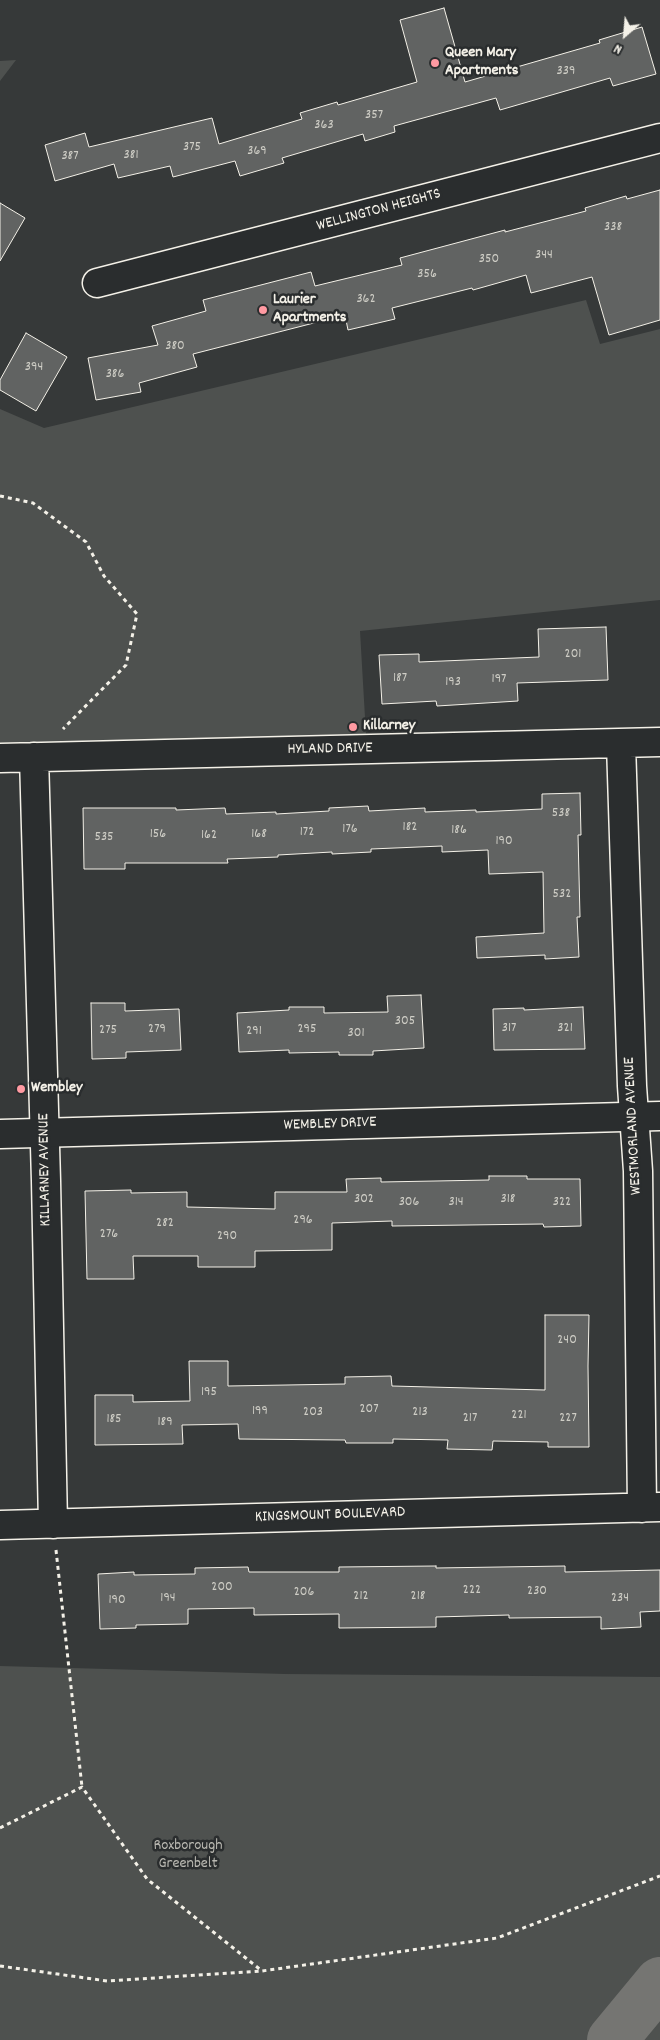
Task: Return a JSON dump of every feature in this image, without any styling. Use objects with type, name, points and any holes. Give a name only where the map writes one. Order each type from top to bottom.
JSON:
[{"type":"street","name":"WELLINGTON HEIGHTS","points":[[97,284],[660,138]]},
{"type":"street","name":"HYLAND DRIVE","points":[[0,758],[660,742]]},
{"type":"street","name":"WESTMORLAND AVENUE","points":[[621,744],[633,1117],[638,1171],[651,1508]]},
{"type":"street","name":"KILLARNEY AVENUE","points":[[34,757],[45,1133],[53,1524]]},
{"type":"street","name":"WEMBLEY DRIVE","points":[[0,1134],[660,1116]]},
{"type":"street","name":"KINGSMOUNT BOULEVARD","points":[[0,1525],[651,1508]]},
{"type":"path","points":[[0,496],[33,503],[86,542],[104,576],[137,614],[126,665],[34,757]]},
{"type":"path","points":[[53,1524],[82,1788],[147,1879],[262,1971]]},
{"type":"path","points":[[0,1828],[82,1788]]},
{"type":"path","points":[[0,1966],[107,1981],[262,1971],[497,1938],[660,1876]]},
{"type":"green space","points":[[16,60],[0,81],[0,61]]},
{"type":"green space","points":[[586,300],[600,344],[660,329],[660,600],[360,631],[367,752],[0,761],[0,409],[44,428]]},
{"type":"green space","name":"Roxborough Greenbelt","points":[[0,1666],[285,1674],[660,1677],[660,2040],[0,2040]]},
{"type":"building","points":[[444,8],[465,82],[600,43],[599,40],[642,27],[656,74],[613,86],[610,78],[500,110],[496,98],[394,126],[395,132],[365,141],[363,134],[282,158],[284,163],[240,176],[235,161],[173,177],[170,166],[118,178],[114,164],[55,181],[45,145],[85,133],[89,147],[212,118],[219,144],[302,119],[300,113],[337,102],[338,105],[417,82],[400,20]]},
{"type":"building","points":[[660,190],[660,320],[609,335],[592,277],[531,293],[526,275],[473,290],[472,288],[392,308],[395,319],[348,330],[345,315],[193,354],[197,367],[139,383],[141,392],[96,400],[88,358],[158,345],[152,326],[206,311],[203,300],[311,272],[315,286],[402,265],[400,258],[586,211],[585,208],[626,196],[627,199]]},
{"type":"building","points":[[0,203],[25,218],[0,261]]},
{"type":"building","points":[[26,333],[67,357],[36,411],[0,390],[0,380]]},
{"type":"building","points":[[606,627],[608,680],[517,683],[518,701],[437,706],[436,701],[382,704],[379,655],[419,654],[419,662],[539,657],[538,629]]},
{"type":"building","points":[[580,793],[581,835],[578,835],[580,917],[577,917],[579,957],[545,959],[545,955],[477,958],[476,937],[544,933],[543,872],[489,874],[488,850],[442,852],[442,846],[371,849],[371,852],[332,854],[332,852],[227,859],[228,863],[125,863],[125,869],[84,869],[83,808],[176,808],[176,810],[225,808],[226,814],[276,812],[276,814],[329,811],[329,808],[368,806],[369,811],[425,808],[425,812],[476,810],[476,812],[542,809],[542,794]]},
{"type":"building","points":[[421,995],[424,1048],[373,1051],[373,1055],[339,1055],[339,1052],[289,1053],[289,1050],[239,1052],[237,1013],[289,1010],[289,1007],[324,1007],[324,1013],[388,1012],[387,996]]},
{"type":"building","points":[[91,1003],[125,1003],[125,1011],[179,1009],[181,1050],[126,1052],[126,1058],[92,1059]]},
{"type":"building","points":[[583,1007],[585,1049],[494,1050],[493,1009],[524,1008],[524,1010]]},
{"type":"building","points":[[489,1176],[527,1176],[527,1179],[580,1179],[581,1226],[544,1227],[543,1224],[392,1226],[392,1221],[332,1223],[332,1250],[255,1251],[255,1267],[198,1267],[198,1256],[133,1256],[134,1279],[87,1279],[85,1191],[131,1190],[131,1193],[187,1192],[187,1207],[275,1209],[275,1192],[347,1192],[346,1179],[381,1178],[381,1182],[489,1180]]},
{"type":"building","points":[[545,1315],[589,1315],[589,1447],[548,1447],[548,1442],[493,1441],[492,1450],[447,1449],[448,1440],[393,1439],[393,1443],[346,1443],[345,1440],[239,1439],[238,1424],[182,1425],[183,1444],[95,1445],[95,1395],[133,1395],[133,1402],[190,1401],[189,1361],[228,1361],[228,1386],[345,1384],[345,1377],[391,1376],[392,1386],[545,1390]]},
{"type":"building","points":[[436,1566],[436,1568],[565,1566],[565,1572],[660,1570],[660,1611],[640,1612],[641,1627],[601,1629],[601,1617],[509,1618],[509,1615],[436,1617],[436,1627],[339,1628],[339,1614],[254,1615],[254,1608],[188,1609],[188,1624],[136,1625],[136,1628],[100,1629],[98,1574],[134,1572],[134,1575],[195,1574],[195,1568],[248,1567],[249,1572],[339,1572],[339,1567]]},
{"type":"waterway","points":[[612,2040],[660,1982]]},
{"type":"place","name":"Queen Mary Apartments","points":[[435,63]]},
{"type":"place","name":"Laurier Apartments","points":[[263,310]]},
{"type":"place","name":"Killarney","points":[[353,727]]},
{"type":"place","name":"Wembley","points":[[21,1089]]}]
